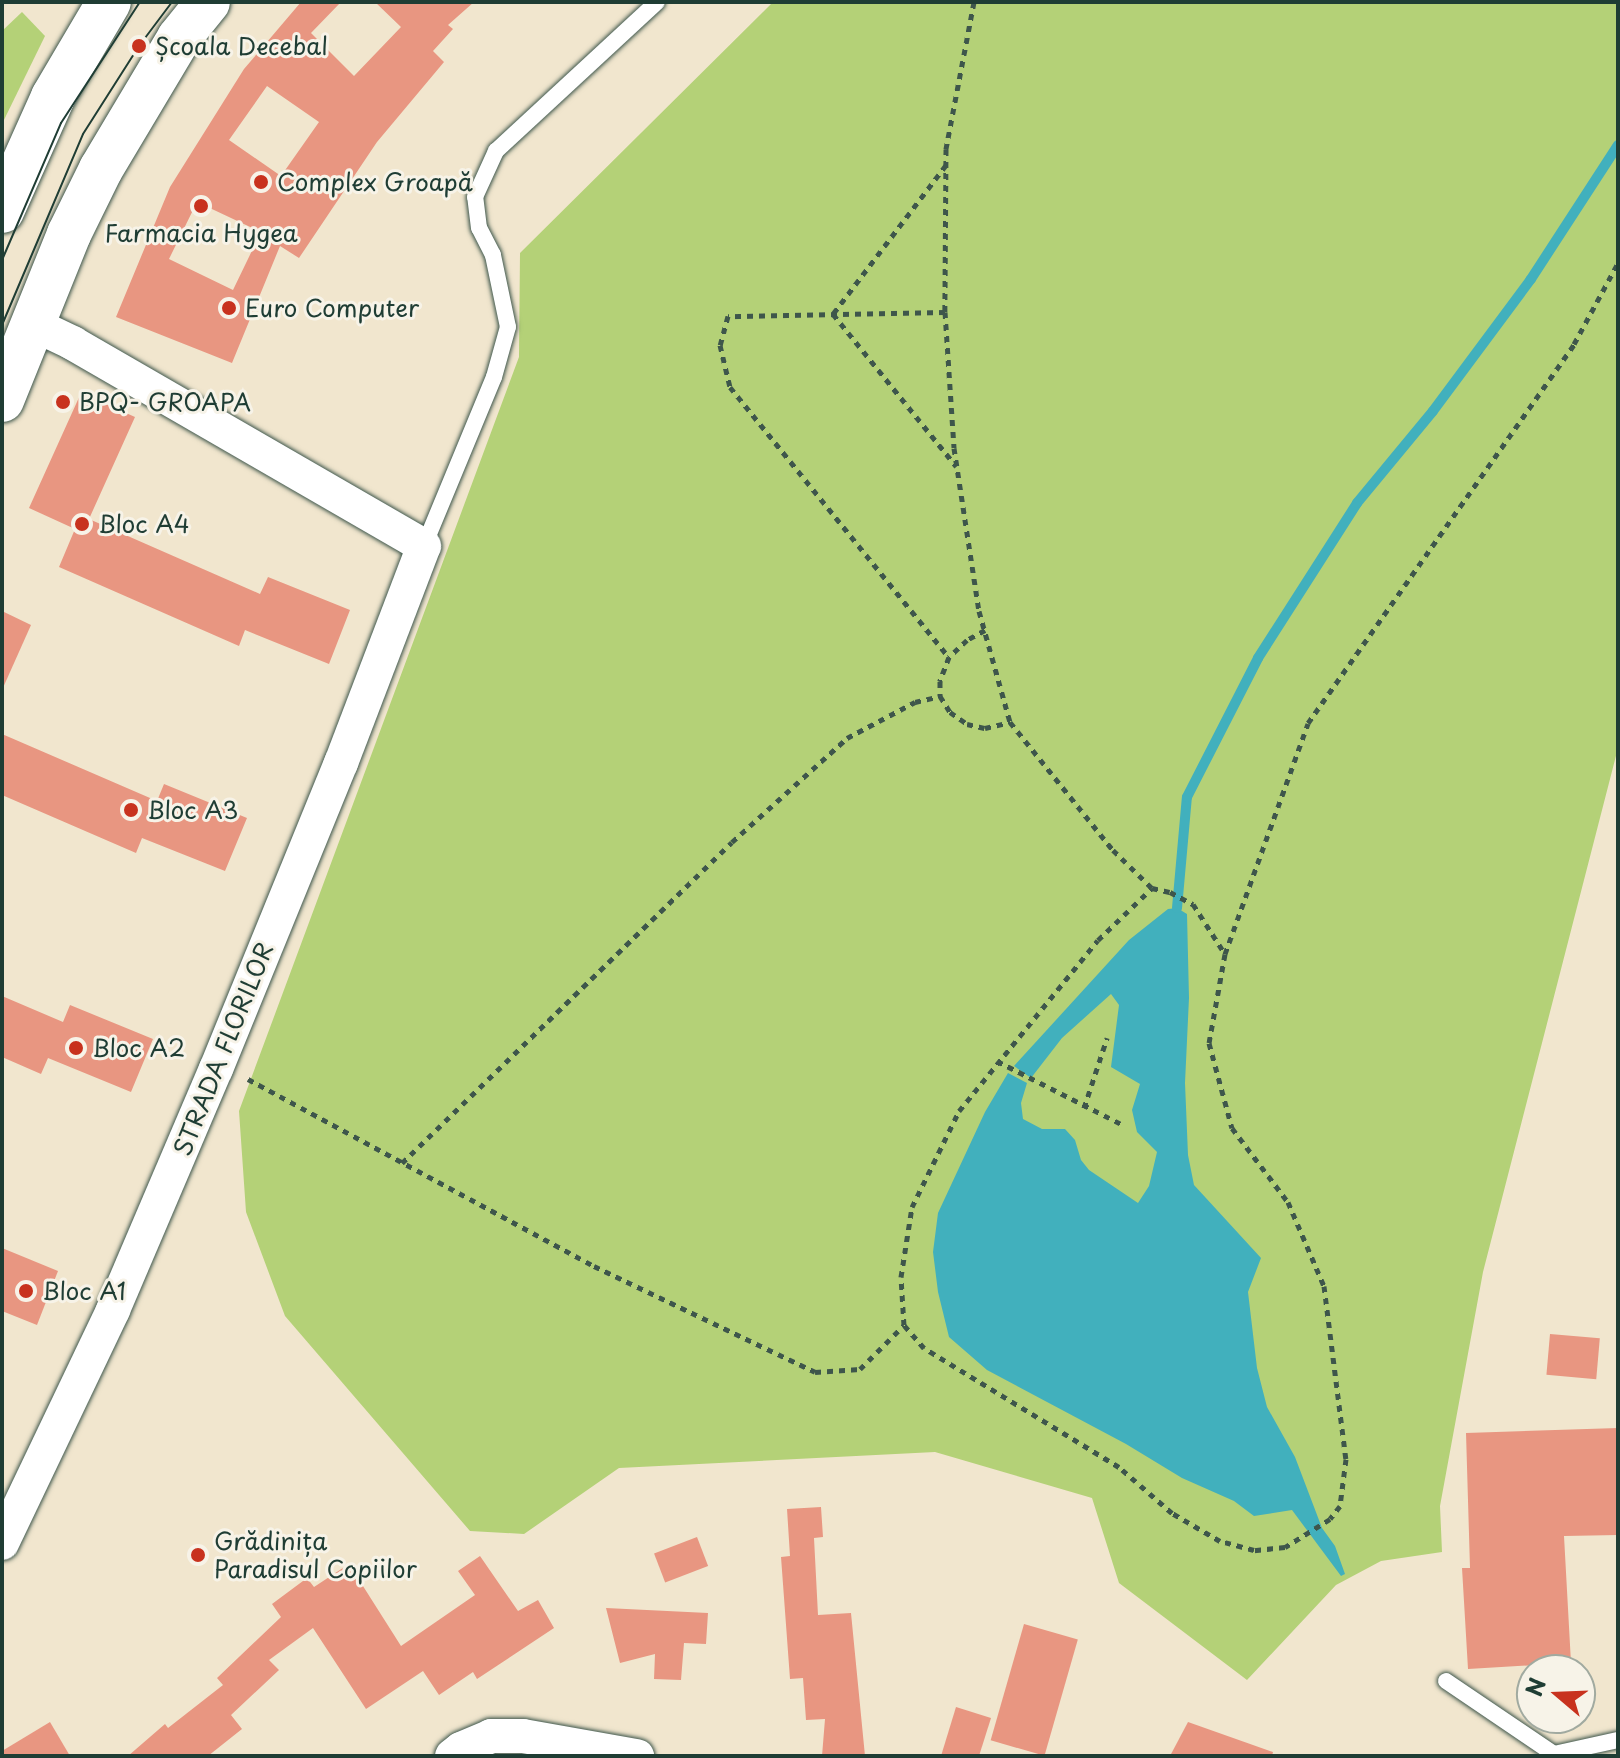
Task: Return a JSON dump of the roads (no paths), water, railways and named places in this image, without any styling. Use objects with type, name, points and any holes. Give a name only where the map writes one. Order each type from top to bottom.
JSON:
[{"type":"main road","points":[[2,211],[53,97],[109,2]]},
{"type":"main road","points":[[2,400],[69,234],[101,169],[179,38],[208,2]]},
{"type":"street","points":[[33,324],[73,343],[424,546]]},
{"type":"street","name":"STRADA FLORILOR","points":[[2,1543],[113,1310],[216,1069],[341,763],[424,546]]},
{"type":"street","points":[[452,1756],[491,1736],[523,1736],[637,1756]]},
{"type":"lane","name":"STRADA FLORILOR","points":[[424,546],[494,377],[508,327],[493,255],[479,228],[475,197],[496,151],[657,2]]},
{"type":"lane","points":[[1446,1681],[1554,1754],[1618,1740]]},
{"type":"water","points":[[1177,908],[1187,914],[1189,998],[1185,1083],[1188,1155],[1194,1185],[1261,1258],[1248,1292],[1257,1368],[1267,1407],[1295,1457],[1322,1528],[1335,1546],[1345,1574],[1341,1576],[1292,1510],[1254,1516],[1234,1501],[1182,1478],[1126,1444],[987,1370],[949,1337],[938,1292],[933,1252],[938,1213],[985,1112],[1008,1073],[1027,1083],[1021,1103],[1023,1119],[1042,1129],[1065,1129],[1075,1140],[1081,1160],[1089,1170],[1138,1203],[1149,1186],[1157,1152],[1137,1132],[1132,1110],[1140,1084],[1111,1067],[1119,1005],[1111,994],[1062,1038],[1031,1078],[1014,1066],[1129,940],[1168,909]]},
{"type":"waterway","points":[[1177,908],[1187,797],[1258,658],[1357,503],[1433,411],[1531,279],[1618,145]]},
{"type":"tram line","points":[[2,260],[61,123],[140,2]]},
{"type":"tram line","points":[[2,325],[83,134],[139,46],[172,2]]},
{"type":"place","name":"Școala Decebal","points":[[139,46]]},
{"type":"place","name":"Complex Groapă","points":[[261,182]]},
{"type":"place","name":"Farmacia Hygea","points":[[201,206]]},
{"type":"place","name":"Euro Computer","points":[[229,308]]},
{"type":"place","name":"BPQ- GROAPA","points":[[63,402]]},
{"type":"place","name":"Bloc A4","points":[[82,524]]},
{"type":"place","name":"Bloc A3","points":[[131,810]]},
{"type":"place","name":"Bloc A2","points":[[76,1048]]},
{"type":"place","name":"Bloc A1","points":[[26,1291]]},
{"type":"place","name":"Grădinița Paradisul Copiilor","points":[[198,1555]]}]
